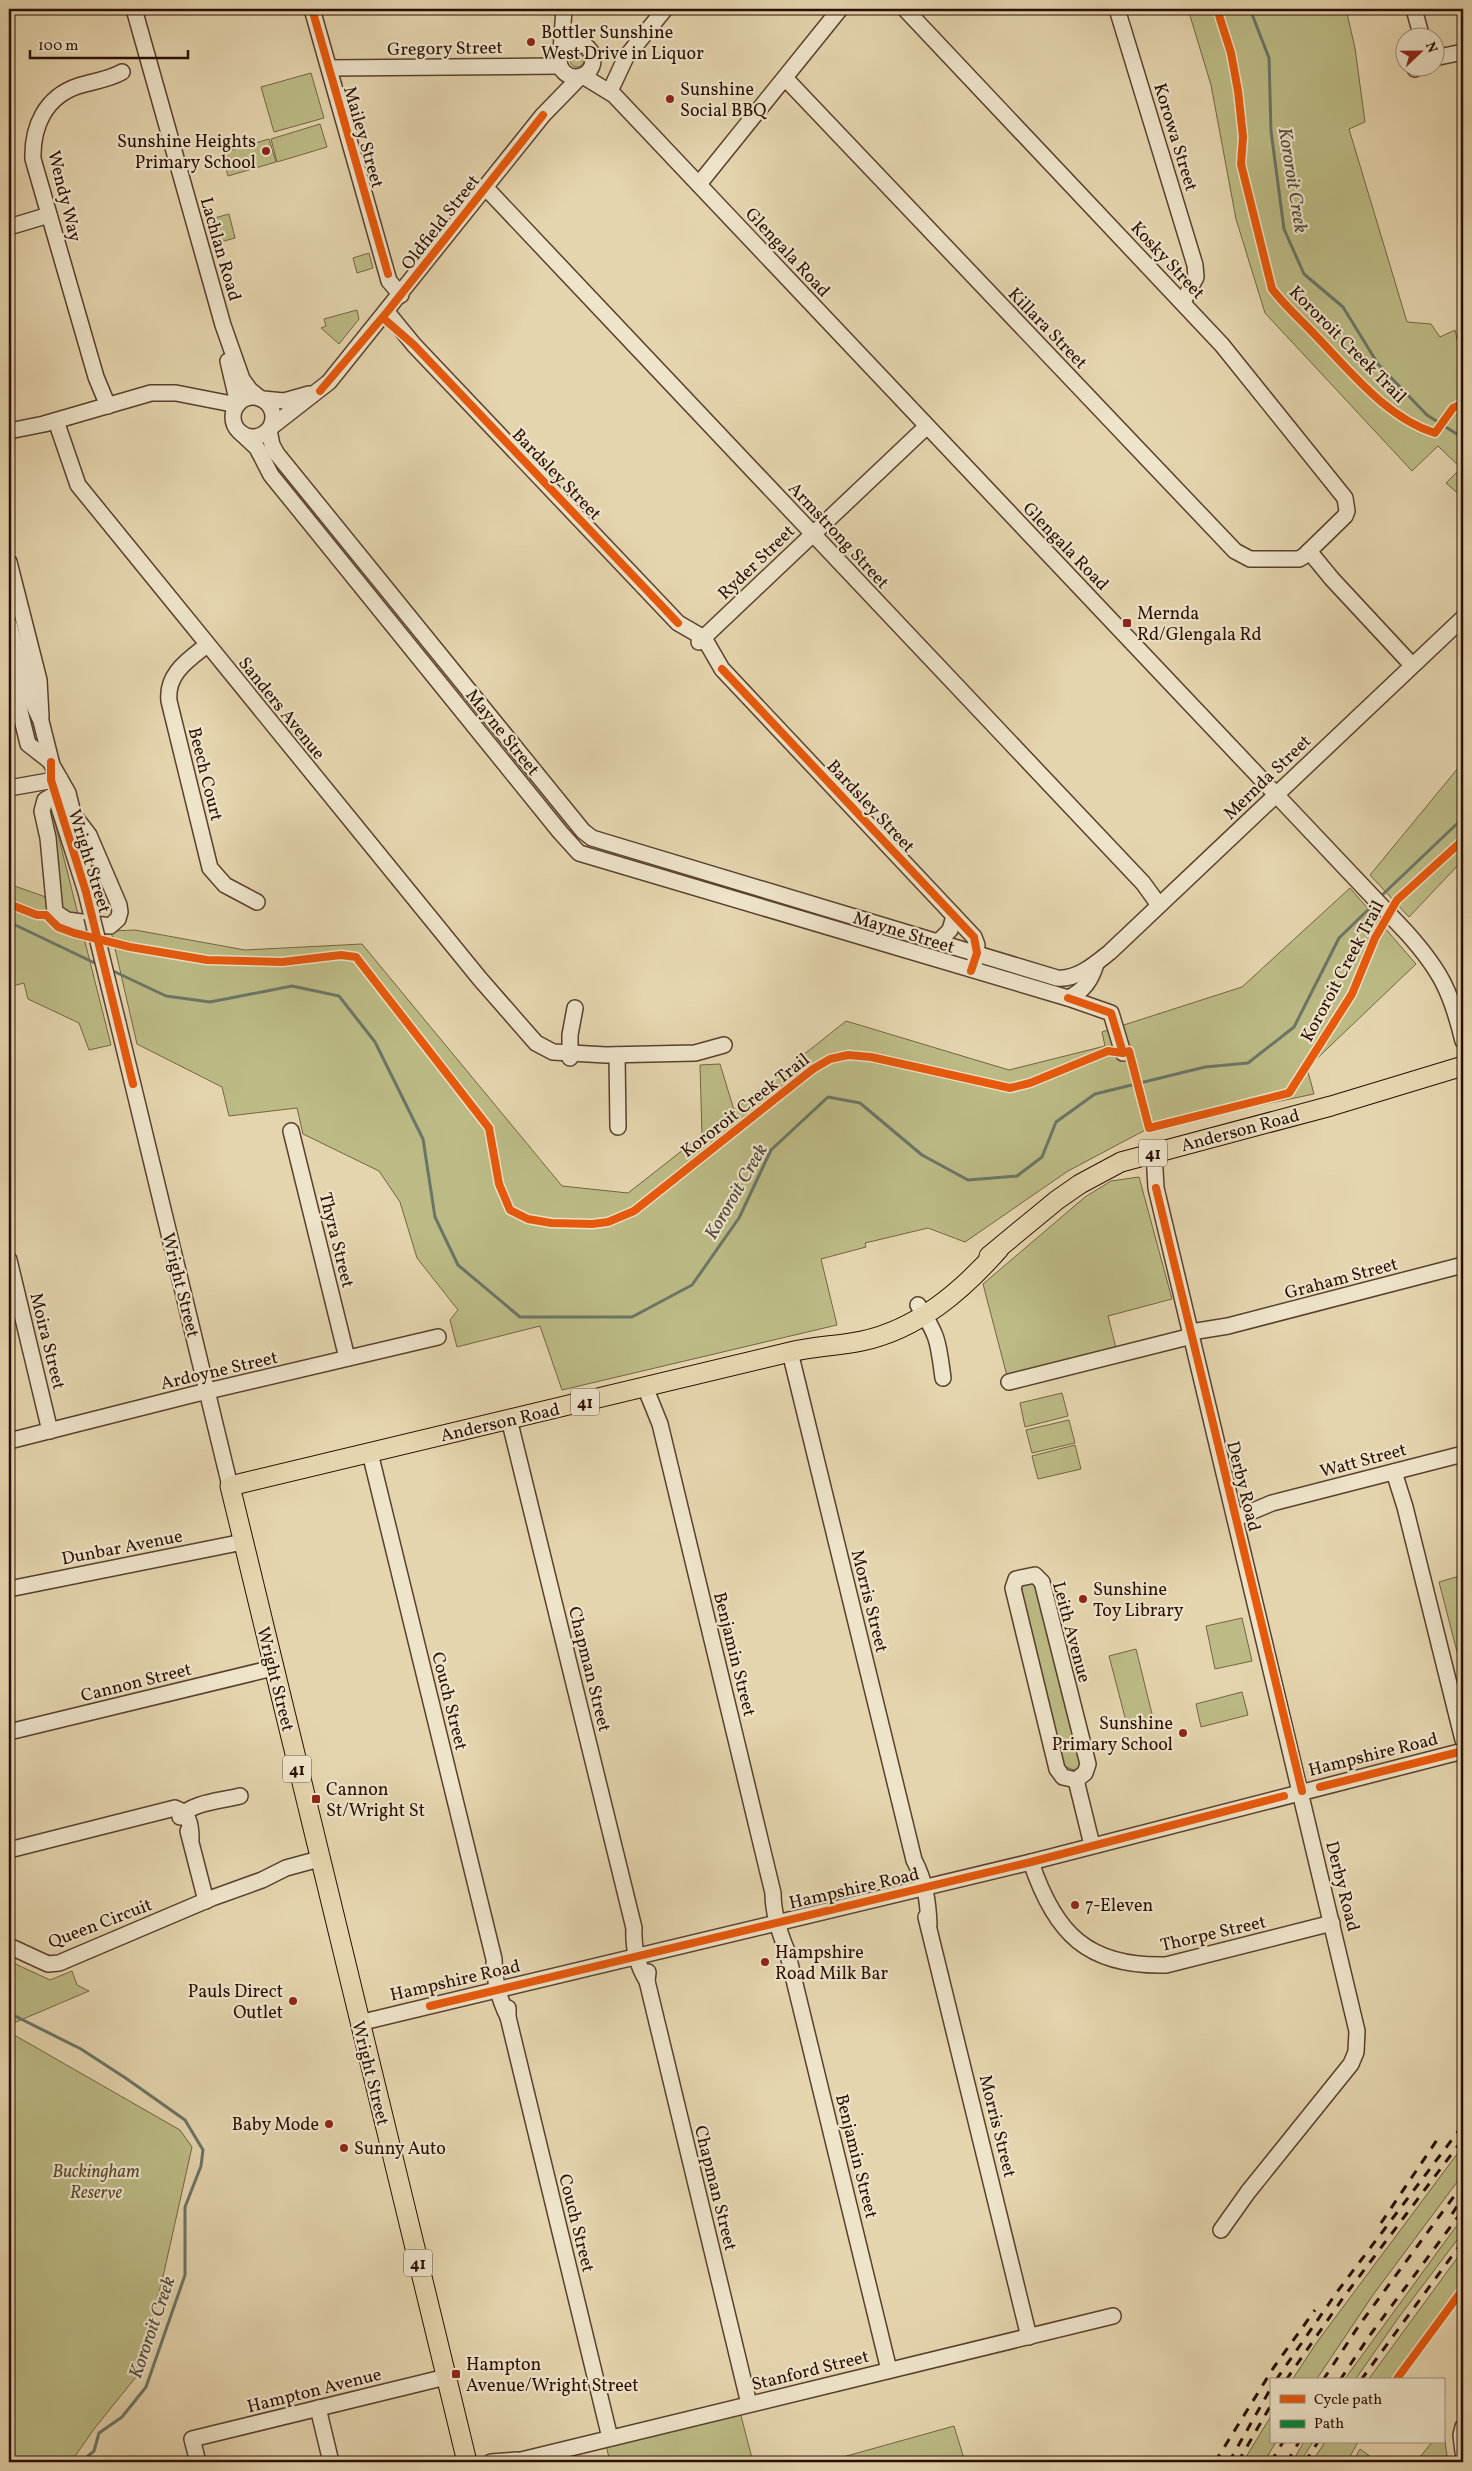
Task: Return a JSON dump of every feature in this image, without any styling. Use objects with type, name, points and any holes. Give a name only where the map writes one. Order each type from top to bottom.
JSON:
[{"type":"main road","name":"Anderson Road","points":[[230,1486],[795,1351],[864,1341],[899,1329],[999,1249],[1056,1200],[1109,1167],[1132,1158],[1331,1106],[1463,1066]]},
{"type":"main road","name":"Anderson Road","points":[[1331,1106],[1397,1097],[1463,1079]]},
{"type":"main road","name":"Wright Street","points":[[230,1486],[467,2462]]},
{"type":"street","name":"Lachlan Road","points":[[134,9],[223,325],[242,379],[250,390],[262,399]]},
{"type":"street","name":"Mailey Street","points":[[312,9],[388,274],[404,291]]},
{"type":"street","points":[[564,9],[561,61],[570,76],[582,76],[592,67],[592,54]]},
{"type":"street","name":"Glengala Road","points":[[573,9],[575,27],[612,92],[926,427],[1408,933],[1426,954],[1450,992],[1463,1040]]},
{"type":"street","points":[[612,92],[626,57],[665,9]]},
{"type":"street","points":[[699,184],[840,9]]},
{"type":"street","name":"Kosky Street","points":[[905,9],[1222,345],[1345,498],[1348,506],[1345,516],[1307,554]]},
{"type":"street","name":"Korowa Street","points":[[1117,9],[1195,265],[1196,277],[1179,299]]},
{"type":"street","points":[[1414,9],[1419,28]]},
{"type":"street","points":[[561,61],[571,43],[580,43],[592,54],[613,65],[626,57]]},
{"type":"street","points":[[1444,56],[1463,52]]},
{"type":"street","name":"Gregory Street","points":[[329,68],[561,61]]},
{"type":"street","name":"Oldfield Street","points":[[543,115],[558,85],[561,61]]},
{"type":"street","name":"Wendy Way","points":[[104,407],[33,159],[33,140],[42,114],[57,98],[76,87],[122,72]]},
{"type":"street","name":"Oldfield Street","points":[[269,429],[320,391],[385,315],[543,115],[582,76]]},
{"type":"street","name":"Glengala Road","points":[[582,76],[612,92]]},
{"type":"street","name":"Killara Street","points":[[784,78],[1236,551],[1250,559],[1292,560],[1307,554]]},
{"type":"street","name":"Armstrong Street","points":[[483,192],[508,212],[1162,903]]},
{"type":"street","points":[[9,227],[49,215]]},
{"type":"street","name":"Bardsley Street","points":[[385,315],[678,623],[687,635],[701,640],[707,656],[722,669],[974,937],[977,953]]},
{"type":"street","name":"Lachlan Road","points":[[223,325],[231,378],[238,404]]},
{"type":"street","points":[[186,395],[217,391],[224,388],[231,378]]},
{"type":"street","points":[[262,399],[273,412],[269,429],[262,435],[254,437],[238,429],[233,417],[238,404],[248,398],[262,399],[284,401],[320,391]]},
{"type":"street","points":[[9,431],[54,421],[152,393],[164,392],[238,404]]},
{"type":"street","name":"Mayne Street","points":[[186,395],[222,414],[256,448],[277,483],[579,853],[971,972],[1068,998],[1111,1013],[1123,1052]]},
{"type":"street","points":[[9,441],[54,421]]},
{"type":"street","name":"Sanders Avenue","points":[[54,421],[78,485],[480,979],[497,1005],[534,1050],[554,1058],[570,1055],[695,1053],[724,1045]]},
{"type":"street","name":"Ryder Street","points":[[701,640],[926,427]]},
{"type":"street","name":"Mayne Street","points":[[269,429],[272,445],[277,454],[583,830],[592,838],[1036,972],[1066,979],[1096,964]]},
{"type":"street","points":[[1307,554],[1412,665]]},
{"type":"street","name":"Wright Street","points":[[9,562],[39,680],[41,721]]},
{"type":"street","name":"Mernda Street","points":[[1096,964],[1463,618]]},
{"type":"street","name":"Wright Street","points":[[9,624],[30,697],[41,721],[55,780],[55,796],[86,892],[230,1486]]},
{"type":"street","name":"Beech Court","points":[[207,645],[176,672],[169,687],[169,700],[210,868],[225,885],[257,902]]},
{"type":"street","points":[[9,666],[28,744],[36,753],[52,764],[27,783]]},
{"type":"street","points":[[9,788],[27,783],[55,780]]},
{"type":"street","name":"Wright Street","points":[[55,780],[68,793],[81,846],[86,892]]},
{"type":"street","points":[[55,796],[73,814]]},
{"type":"street","name":"Wright Street","points":[[55,796],[46,800],[42,811],[48,841],[55,912],[67,920],[109,926],[118,919],[120,908],[89,835],[73,814]]},
{"type":"street","name":"Mayne Street","points":[[823,927],[831,909]]},
{"type":"street","points":[[938,942],[950,930],[954,916]]},
{"type":"street","points":[[971,972],[977,953]]},
{"type":"street","points":[[1068,998],[1078,993],[1091,978],[1096,964]]},
{"type":"street","points":[[1032,989],[1036,972]]},
{"type":"street","points":[[570,1055],[570,1035],[576,1008]]},
{"type":"street","points":[[611,1055],[618,1128]]},
{"type":"street","name":"Thyra Street","points":[[291,1131],[346,1358]]},
{"type":"street","name":"Derby Road","points":[[1154,1152],[1156,1188],[1302,1791],[1353,2010],[1358,2043],[1351,2064],[1248,2192],[1221,2230]]},
{"type":"street","name":"Derby Road","points":[[1132,1158],[1145,1171],[1156,1188]]},
{"type":"street","name":"Moira Street","points":[[9,1260],[50,1431]]},
{"type":"street","name":"Graham Street","points":[[1009,1382],[1463,1265]]},
{"type":"street","points":[[921,1310],[934,1329],[939,1344],[943,1378]]},
{"type":"street","name":"Ardoyne Street","points":[[9,1441],[207,1391],[438,1337]]},
{"type":"street","name":"Morris Street","points":[[795,1351],[914,1860],[913,1876],[921,1888],[1029,2337]]},
{"type":"street","name":"Benjamin Street","points":[[650,1386],[773,1892],[773,1908],[788,1935],[787,1951],[889,2370]]},
{"type":"street","name":"Chapman Street","points":[[509,1419],[634,1928],[633,1942],[648,1968],[647,1981],[749,2404]]},
{"type":"street","name":"Couch Street","points":[[370,1453],[610,2438]]},
{"type":"street","name":"Watt Street","points":[[1235,1514],[1255,1504],[1272,1504],[1463,1454]]},
{"type":"street","points":[[1397,1470],[1463,1740]]},
{"type":"street","name":"Dunbar Avenue","points":[[9,1589],[243,1542]]},
{"type":"street","name":"Leith Avenue","points":[[1034,1576],[1042,1582],[1088,1764],[1084,1773],[1076,1780],[1063,1777],[1057,1769],[1013,1588],[1016,1579],[1034,1576]]},
{"type":"street","name":"Cannon Street","points":[[9,1732],[273,1668]]},
{"type":"street","name":"Hampshire Road","points":[[359,2023],[1032,1862],[1463,1751]]},
{"type":"street","points":[[1076,1780],[1092,1845]]},
{"type":"street","points":[[9,1850],[163,1812],[182,1814],[240,1796]]},
{"type":"street","points":[[182,1814],[191,1838],[199,1874],[209,1900]]},
{"type":"street","name":"Thorpe Street","points":[[1032,1862],[1043,1894],[1065,1928],[1087,1948],[1101,1956],[1125,1963],[1140,1966],[1166,1965],[1332,1923]]},
{"type":"street","name":"Queen Circuit","points":[[9,1946],[48,1964],[59,1963],[209,1900],[262,1880],[285,1878],[321,1864]]},
{"type":"street","name":"Stanford Street","points":[[491,2462],[515,2461],[1113,2316]]},
{"type":"street","name":"Hampton Avenue","points":[[198,2462],[192,2439],[446,2377]]},
{"type":"street","points":[[318,2408],[331,2462]]},
{"type":"street","points":[[1463,2427],[1461,2439],[1463,2452]]},
{"type":"green space","points":[[1188,9],[1346,9],[1355,48],[1365,122],[1349,129],[1407,322],[1431,324],[1440,337],[1455,330],[1463,364],[1463,498],[1446,483],[1461,468],[1438,446],[1412,471],[1265,313],[1236,219],[1211,85]]},
{"type":"green space","points":[[574,53],[580,53],[584,60],[580,67],[574,67],[570,63],[570,57]]},
{"type":"green space","points":[[311,73],[324,118],[274,132],[261,87]]},
{"type":"green space","points":[[320,124],[327,147],[277,162],[271,139]]},
{"type":"green space","points":[[269,139],[276,162],[228,176],[222,153]]},
{"type":"green space","points":[[229,214],[235,238],[217,243],[211,219]]},
{"type":"green space","points":[[369,253],[373,268],[357,273],[353,258]]},
{"type":"green space","points":[[357,310],[359,319],[339,344],[321,328],[326,326],[324,319]]},
{"type":"green space","points":[[1463,762],[1463,860],[1409,917],[1370,875]]},
{"type":"green space","points":[[48,808],[52,811],[111,1045],[89,1050],[79,1023],[28,999],[24,983],[9,987],[9,884],[57,901]]},
{"type":"green space","points":[[1350,888],[1416,964],[1307,1068],[1314,1094],[1149,1128],[1068,1171],[965,1242],[928,1228],[865,1243],[866,1247],[821,1259],[837,1325],[562,1390],[540,1326],[457,1347],[450,1320],[458,1310],[417,1258],[400,1202],[379,1171],[303,1134],[297,1108],[229,1116],[222,1087],[137,1044],[111,931],[135,930],[245,950],[362,944],[562,1186],[628,1193],[702,1135],[700,1065],[720,1064],[734,1110],[846,1021],[1009,1070],[1105,1046],[1102,1032],[1242,987]]},
{"type":"green space","points":[[1139,1177],[1172,1299],[1108,1316],[1116,1348],[1007,1376],[983,1284],[1085,1197],[1111,1181]]},
{"type":"green space","points":[[1062,1393],[1068,1416],[1025,1427],[1020,1403]]},
{"type":"green space","points":[[1069,1420],[1075,1443],[1032,1453],[1026,1430]]},
{"type":"green space","points":[[1075,1445],[1081,1469],[1038,1479],[1032,1456]]},
{"type":"green space","points":[[1463,1575],[1463,1675],[1439,1582]]},
{"type":"green space","points":[[1034,1580],[1082,1758],[1080,1766],[1074,1770],[1063,1766],[1020,1587],[1021,1583]]},
{"type":"green space","points":[[1242,1618],[1252,1661],[1215,1669],[1206,1626]]},
{"type":"green space","points":[[1136,1649],[1153,1718],[1127,1725],[1109,1656]]},
{"type":"green space","points":[[1242,1692],[1248,1715],[1201,1727],[1196,1704]]},
{"type":"green space","points":[[9,1961],[50,1980],[72,1971],[77,1985],[89,1991],[9,2025]]},
{"type":"green space","name":"Buckingham Reserve","points":[[9,2032],[180,2130],[192,2147],[162,2281],[136,2377],[94,2429],[71,2462],[9,2462]]},
{"type":"green space","points":[[1463,2146],[1463,2174],[1373,2295],[1317,2378],[1293,2378],[1317,2342]]},
{"type":"green space","points":[[1463,2217],[1463,2232],[1399,2317],[1356,2378],[1345,2378]]},
{"type":"green space","points":[[1463,2250],[1463,2284],[1395,2378],[1369,2378]]},
{"type":"green space","points":[[740,2412],[753,2462],[610,2462],[606,2445]]},
{"type":"green space","points":[[1270,2418],[1270,2444],[1275,2444],[1264,2462],[1243,2462]]},
{"type":"green space","points":[[954,2426],[965,2462],[825,2462]]},
{"type":"green space","points":[[1444,2434],[1447,2456],[1416,2462],[1430,2444],[1444,2444]]},
{"type":"green space","points":[[1303,2444],[1312,2444],[1300,2462],[1292,2462]]},
{"type":"green space","points":[[1324,2444],[1357,2444],[1347,2462],[1312,2462]]},
{"type":"green space","points":[[1360,2449],[1378,2462],[1353,2462]]},
{"type":"waterway","name":"Kororoit Creek","points":[[1250,9],[1269,58],[1271,131],[1284,229],[1304,274],[1343,307],[1378,364],[1427,415],[1463,438]]},
{"type":"waterway","name":"Kororoit Creek","points":[[1379,898],[1463,818]]},
{"type":"waterway","name":"Kororoit Creek","points":[[111,970],[166,996],[210,1002],[292,986],[339,996],[375,1042],[423,1139],[435,1217],[458,1265],[520,1317],[632,1317],[692,1285],[739,1218],[771,1150],[828,1097],[860,1103],[922,1155],[968,1180],[1017,1176],[1042,1157],[1056,1122],[1095,1094],[1205,1067],[1248,1063],[1294,1027],[1339,938],[1373,905]]},
{"type":"waterway","name":"Kororoit Creek","points":[[9,922],[99,965]]},
{"type":"waterway","name":"Kororoit Creek","points":[[9,2013],[81,2049],[127,2079],[185,2120],[203,2150],[201,2166],[185,2207],[185,2275],[146,2387],[122,2417],[99,2433],[94,2451],[81,2462]]},
{"type":"railway","points":[[1277,2378],[1337,2292],[1463,2125]]},
{"type":"railway","points":[[1381,2223],[1441,2134]]},
{"type":"railway","points":[[1287,2378],[1343,2298],[1463,2139]]},
{"type":"railway","points":[[1324,2378],[1360,2324],[1463,2184]]},
{"type":"railway","points":[[1452,2214],[1463,2197]]},
{"type":"railway","points":[[1341,2378],[1370,2335],[1463,2210]]},
{"type":"railway","points":[[1362,2378],[1463,2241]]},
{"type":"railway","points":[[1215,2462],[1274,2367],[1315,2310]]},
{"type":"railway","points":[[1229,2462],[1270,2390]]},
{"type":"railway","points":[[1238,2462],[1270,2407]]},
{"type":"railway","points":[[1271,2462],[1282,2444]]},
{"type":"railway","points":[[1287,2462],[1298,2444]]},
{"type":"railway","points":[[1305,2462],[1317,2444]]},
{"type":"cycle path","points":[[312,9],[388,274]]},
{"type":"cycle path","name":"Kororoit Creek Trail","points":[[1217,9],[1231,53],[1238,91],[1243,137],[1241,164],[1272,289],[1357,379],[1401,417],[1435,433],[1453,408],[1463,403]]},
{"type":"cycle path","points":[[320,391],[387,312],[543,115]]},
{"type":"cycle path","points":[[383,318],[414,345],[678,623]]},
{"type":"cycle path","points":[[722,669],[974,937],[977,953],[971,971]]},
{"type":"cycle path","points":[[51,762],[51,780],[86,892],[133,1084]]},
{"type":"cycle path","name":"Kororoit Creek Trail","points":[[9,904],[37,915],[46,915],[58,927],[74,933],[130,947],[207,960],[282,962],[341,955],[356,957],[489,1128],[499,1184],[510,1210],[528,1219],[551,1223],[592,1224],[608,1222],[634,1211],[813,1069],[830,1059],[848,1055],[871,1057],[1010,1088],[1030,1083],[1108,1051],[1123,1053],[1129,1051],[1149,1128],[1289,1093],[1352,994],[1375,938],[1397,900],[1463,840]]},
{"type":"cycle path","points":[[1068,998],[1111,1013],[1123,1053]]},
{"type":"cycle path","points":[[1156,1188],[1302,1791]]},
{"type":"cycle path","points":[[1320,1787],[1463,1751]]},
{"type":"cycle path","points":[[430,2006],[1031,1862],[1284,1796]]},
{"type":"cycle path","points":[[1397,2378],[1463,2289]]},
{"type":"place","name":"Bottler Sunshine West Drive in Liquor","points":[[531,42]]},
{"type":"place","name":"Sunshine Social BBQ","points":[[670,99]]},
{"type":"place","name":"Sunshine Heights Primary School","points":[[266,151]]},
{"type":"place","name":"Mernda Rd/Glengala Rd","points":[[1127,623]]},
{"type":"place","name":"Sunshine Toy Library","points":[[1083,1599]]},
{"type":"place","name":"Sunshine Primary School","points":[[1183,1733]]},
{"type":"place","name":"Cannon St/Wright St","points":[[316,1799]]},
{"type":"place","name":"7-Eleven","points":[[1075,1905]]},
{"type":"place","name":"Hampshire Road Milk Bar","points":[[765,1962]]},
{"type":"place","name":"Pauls Direct Outlet","points":[[293,2001]]},
{"type":"place","name":"Baby Mode","points":[[329,2124]]},
{"type":"place","name":"Sunny Auto","points":[[344,2148]]},
{"type":"place","name":"Hampton Avenue/Wright Street","points":[[456,2374]]}]
